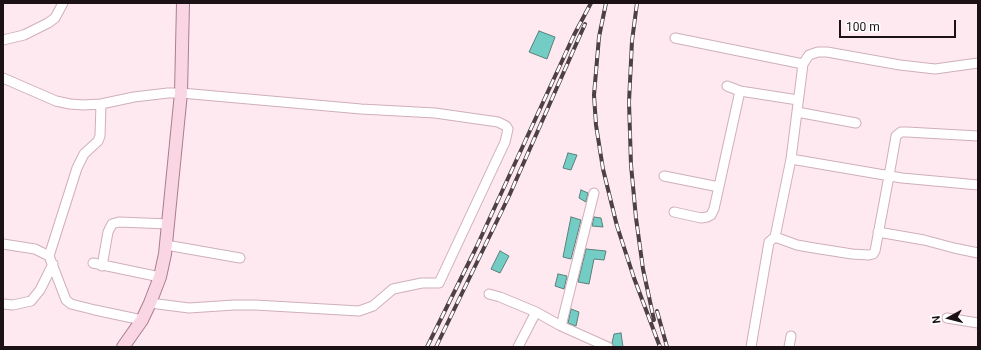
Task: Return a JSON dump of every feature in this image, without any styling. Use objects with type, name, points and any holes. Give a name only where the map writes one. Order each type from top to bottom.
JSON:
[{"type":"main road","points":[[123,347],[142,320],[150,303],[160,277],[166,245],[181,93],[183,3]]},
{"type":"street","points":[[3,40],[24,35],[48,23],[55,18],[63,3]]},
{"type":"street","points":[[675,38],[803,64]]},
{"type":"street","points":[[751,347],[769,242],[775,237],[791,159],[803,64],[809,55],[818,52],[935,69],[978,63]]},
{"type":"street","points":[[3,78],[56,101],[83,105],[101,104],[134,97],[181,93],[361,109],[435,113],[498,122],[506,126],[508,133],[439,283],[422,283],[393,289],[373,306],[359,311],[319,310],[286,306],[250,305],[189,308],[150,303]]},
{"type":"street","points":[[727,86],[740,91],[798,100]]},
{"type":"street","points":[[674,212],[701,218],[711,215],[714,209],[740,91]]},
{"type":"street","points":[[3,304],[18,304],[31,301],[40,290],[51,260],[77,168],[84,154],[98,141],[100,136],[101,104]]},
{"type":"street","points":[[797,112],[856,123]]},
{"type":"street","points":[[775,237],[805,247],[852,254],[873,254],[895,139],[898,134],[907,132],[978,136]]},
{"type":"street","points":[[791,159],[889,176],[978,185]]},
{"type":"street","points":[[664,176],[719,187]]},
{"type":"street","points":[[561,326],[594,193]]},
{"type":"street","points":[[102,266],[108,232],[112,224],[120,222],[169,224]]},
{"type":"street","points":[[878,232],[924,240],[978,253]]},
{"type":"street","points":[[3,244],[35,249],[51,260],[66,300],[71,304],[142,320]]},
{"type":"street","points":[[166,245],[240,258]]},
{"type":"street","points":[[93,264],[160,277]]},
{"type":"street","points":[[489,294],[536,312],[561,326],[608,347]]},
{"type":"street","points":[[518,347],[536,312]]},
{"type":"street","points":[[947,318],[978,323]]},
{"type":"street","points":[[789,347],[791,336]]},
{"type":"building","points":[[539,31],[555,37],[547,59],[529,52]]},
{"type":"building","points":[[568,153],[577,155],[571,170],[563,168]]},
{"type":"building","points":[[581,190],[588,193],[586,202],[579,198]]},
{"type":"building","points":[[571,217],[581,220],[571,259],[563,257]]},
{"type":"building","points":[[594,217],[601,218],[603,227],[592,226]]},
{"type":"building","points":[[586,249],[606,251],[604,260],[594,259],[589,284],[578,282]]},
{"type":"building","points":[[500,251],[509,256],[500,273],[491,269]]},
{"type":"building","points":[[558,274],[567,276],[564,289],[555,286]]},
{"type":"building","points":[[571,309],[579,312],[576,326],[568,323]]},
{"type":"building","points":[[621,333],[623,347],[614,347],[612,343],[614,334]]},
{"type":"railway","points":[[427,347],[476,248],[574,35],[591,3]]},
{"type":"railway","points":[[606,3],[599,37],[594,95],[596,125],[603,169],[617,226],[634,278],[660,347]]},
{"type":"railway","points":[[637,3],[632,41],[629,102],[631,165],[643,269],[654,320]]},
{"type":"railway","points":[[436,347],[509,196],[585,24]]},
{"type":"railway","points":[[657,311],[667,347]]}]
